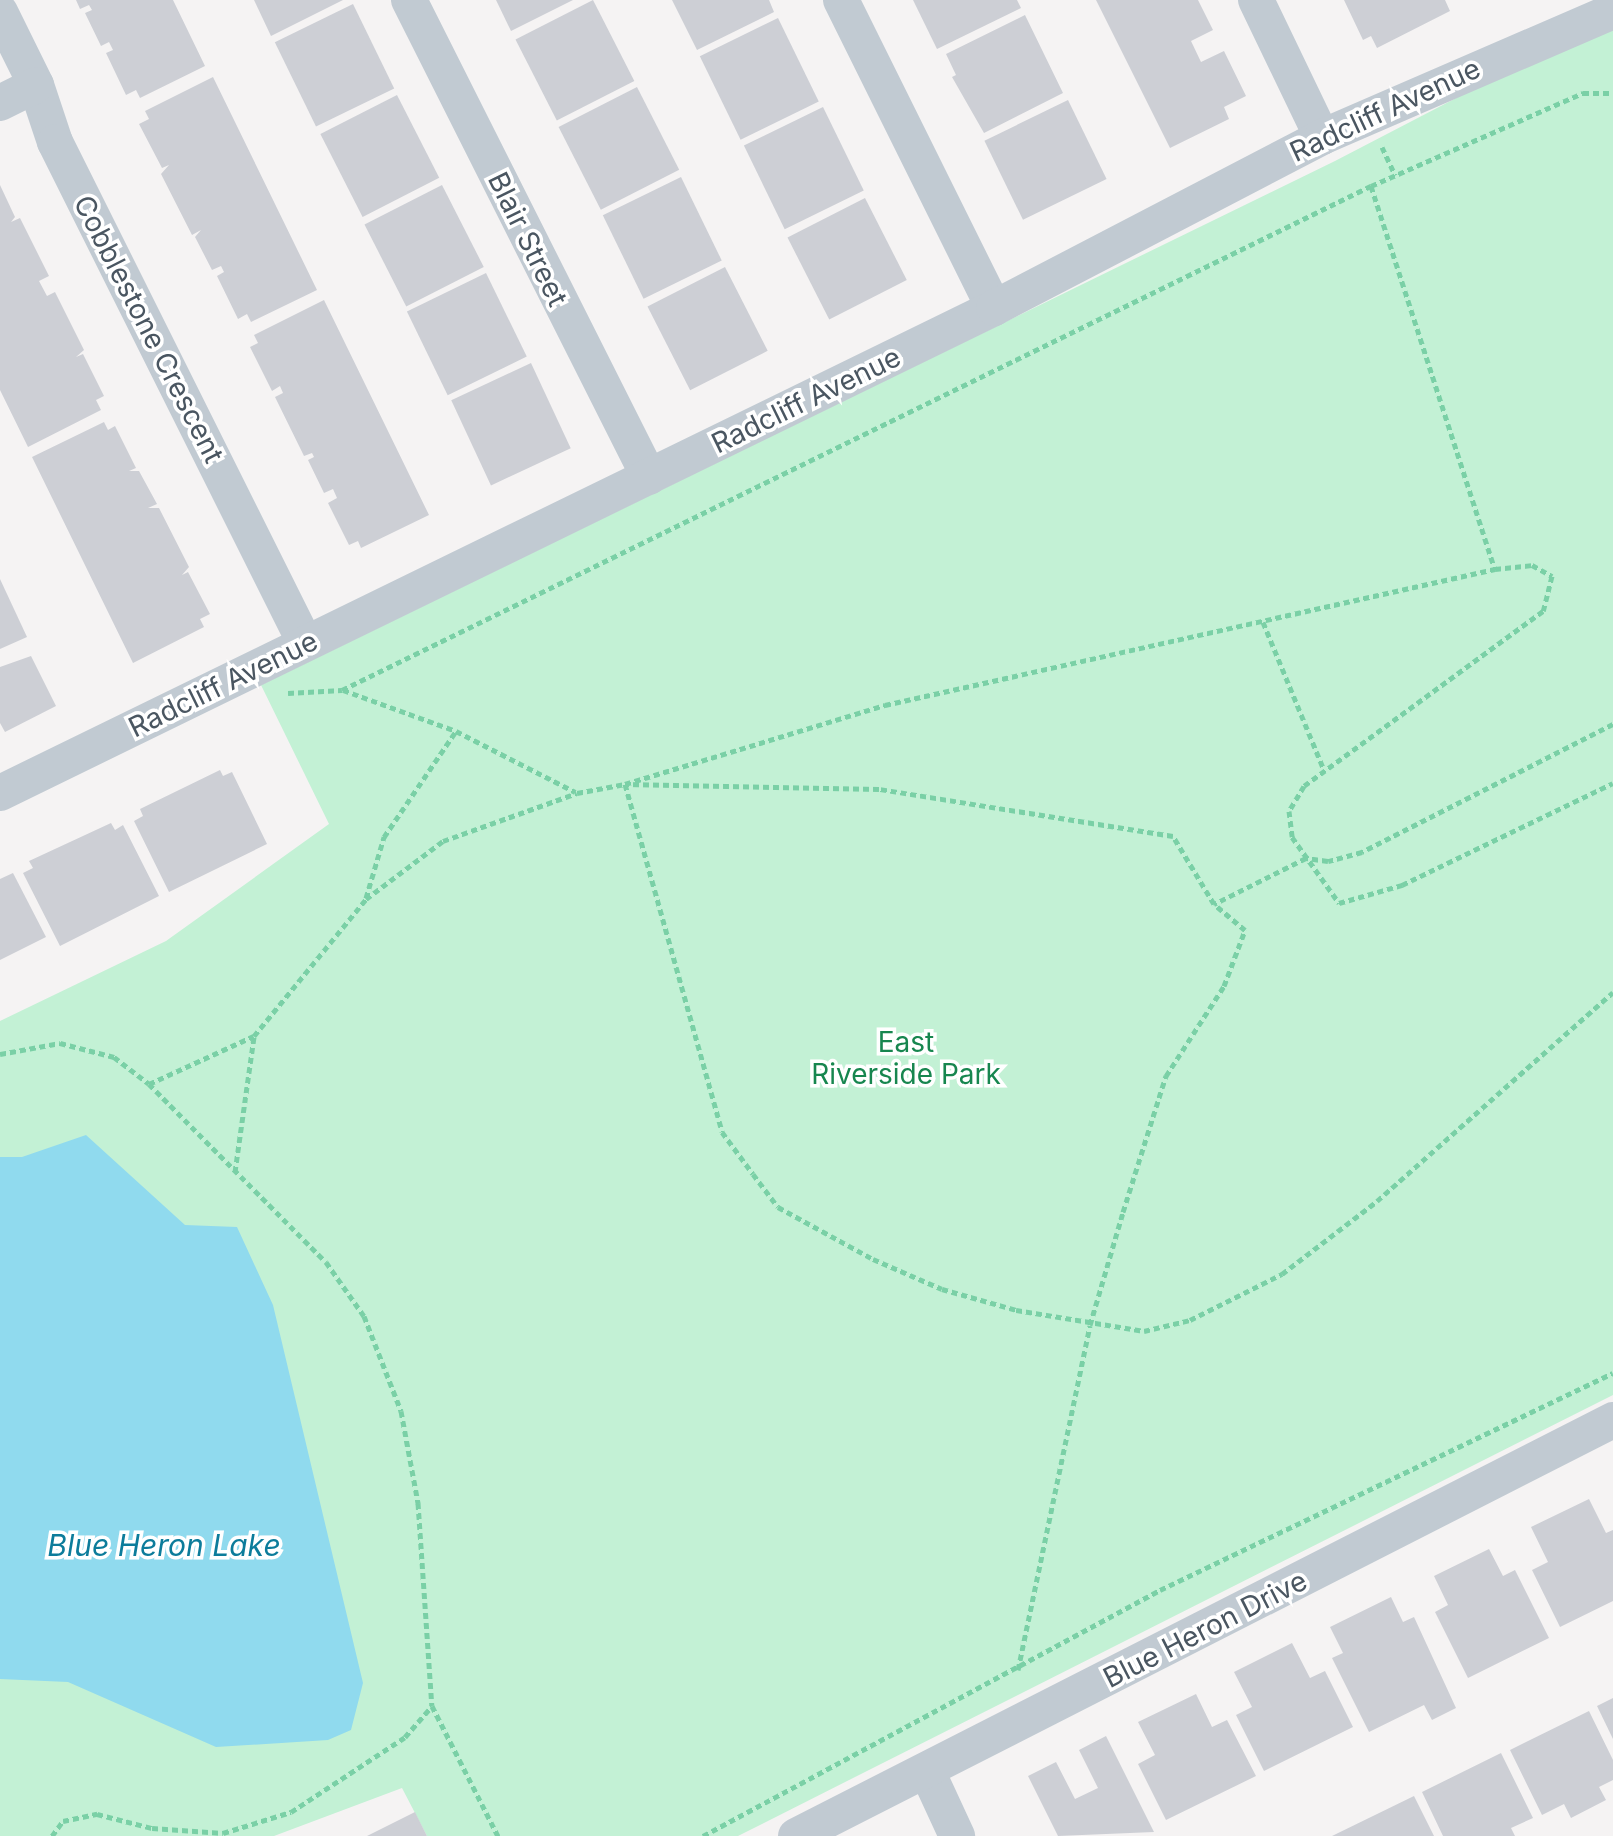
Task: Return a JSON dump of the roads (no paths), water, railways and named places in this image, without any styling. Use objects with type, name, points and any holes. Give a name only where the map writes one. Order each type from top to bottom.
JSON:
[{"type":"street","name":"Blair Street","points":[[409,0],[649,477]]},
{"type":"street","points":[[841,0],[994,308]]},
{"type":"street","points":[[1256,0],[1322,137]]},
{"type":"street","name":"Radcliff Avenue","points":[[0,793],[994,308],[1322,137],[1613,11]]},
{"type":"street","name":"Cobblestone Crescent","points":[[0,12],[36,85],[55,142],[305,643]]},
{"type":"street","points":[[0,103],[36,85]]},
{"type":"street","name":"Blue Heron Drive","points":[[796,1836],[1613,1420]]},
{"type":"street","points":[[927,1771],[957,1836]]},
{"type":"water","name":"Blue Heron Lake","points":[[86,1135],[185,1225],[237,1227],[273,1305],[363,1683],[351,1730],[328,1740],[216,1747],[68,1682],[0,1679],[0,1157],[22,1157]]},
{"type":"park label","name":"East Riverside Park","points":[[906,1058]]}]
